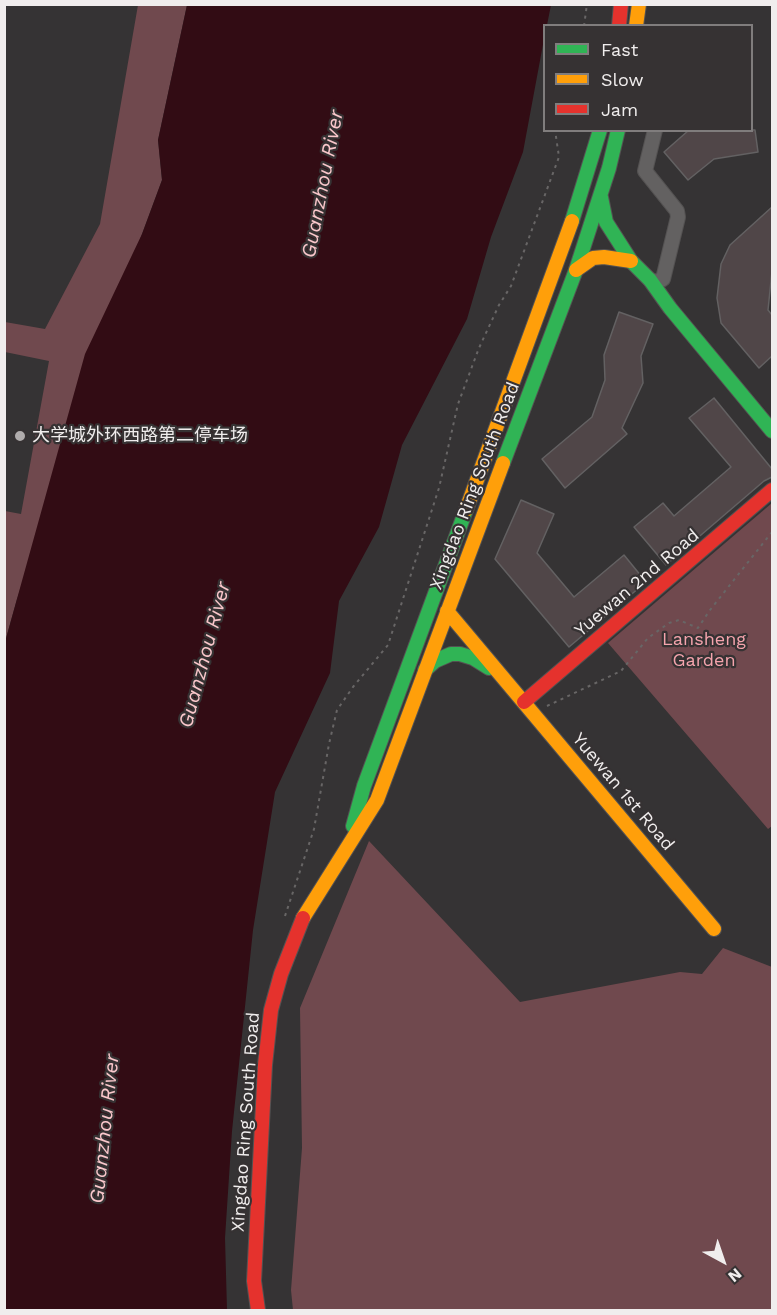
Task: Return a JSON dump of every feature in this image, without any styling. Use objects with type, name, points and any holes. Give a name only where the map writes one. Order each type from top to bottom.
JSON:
[{"type":"main road","points":[[619,24],[621,4]]},
{"type":"main road","points":[[636,24],[639,4]]},
{"type":"main road","name":"Xingdao Ring South Road","points":[[347,846],[372,764],[565,245],[599,132]]},
{"type":"main road","name":"Xingdao Ring South Road","points":[[258,1311],[254,1281],[265,1065],[271,1010],[281,974],[297,930],[308,908],[377,800],[576,270],[617,132]]},
{"type":"main road","points":[[600,195],[606,222],[631,261],[650,280],[670,308],[772,431]]},
{"type":"main road","points":[[576,270],[593,258],[604,257],[631,261]]},
{"type":"main road","name":"Yuewan 2nd Road","points":[[528,708],[772,490]]},
{"type":"main road","name":"Yuewan 1st Road","points":[[447,611],[714,930]]},
{"type":"main road","name":"Yuewan 1st Road","points":[[425,670],[442,657],[460,654],[473,658],[504,678]]},
{"type":"street","points":[[650,280],[657,282],[663,279],[678,217],[677,211],[645,171],[655,132]]},
{"type":"path","points":[[584,24],[587,4]]},
{"type":"path","points":[[284,924],[314,828],[329,744],[338,710],[353,687],[388,645],[439,488],[458,404],[479,348],[499,304],[511,286],[559,157],[555,132]]},
{"type":"path","points":[[528,708],[621,671],[648,638],[669,623],[679,620],[698,628],[772,532]]},
{"type":"green space","points":[[138,5],[187,5],[158,140],[162,180],[17,599],[5,642],[5,511],[21,514],[49,361],[5,352],[5,322],[45,329],[100,224]]},
{"type":"green space","name":"Lansheng Garden","points":[[772,503],[772,826],[768,829],[608,643]]},
{"type":"green space","points":[[369,841],[520,1002],[680,972],[702,974],[723,948],[772,967],[772,1310],[293,1310],[291,1290],[302,1148],[300,1008]]},
{"type":"water","name":"Guanzhou River","points":[[187,5],[551,5],[547,24],[543,24],[543,44],[523,152],[491,237],[467,319],[402,445],[379,527],[339,601],[330,673],[275,792],[253,930],[232,1131],[225,1238],[227,1310],[5,1310],[5,642],[85,354],[142,234],[162,180],[158,140]]},
{"type":"building","points":[[755,130],[758,152],[714,159],[688,180],[664,152],[687,132],[753,132]]},
{"type":"building","points":[[772,207],[772,271],[768,310],[772,315],[772,356],[759,368],[721,323],[717,298],[721,264],[730,245]]},
{"type":"building","points":[[619,312],[653,324],[641,356],[643,383],[622,428],[627,434],[565,488],[542,459],[592,417],[605,380],[604,355]]},
{"type":"building","points":[[714,398],[772,469],[772,477],[764,481],[666,565],[634,527],[663,503],[674,516],[731,467],[689,418]]},
{"type":"building","points":[[521,500],[554,514],[537,553],[574,597],[624,555],[646,582],[569,647],[495,559]]},
{"type":"traffic: fast","points":[[572,221],[599,132]]},
{"type":"traffic: fast","points":[[503,463],[576,270],[609,168],[618,132]]},
{"type":"traffic: fast","points":[[601,197],[606,222],[631,261],[650,280],[670,308],[772,431]]},
{"type":"traffic: fast","points":[[353,826],[364,786],[466,510]]},
{"type":"traffic: fast","points":[[425,670],[435,661],[451,654],[473,658],[489,668]]},
{"type":"traffic: slow","points":[[636,24],[639,4]]},
{"type":"traffic: slow","points":[[466,510],[572,221]]},
{"type":"traffic: slow","points":[[576,270],[593,258],[604,257],[631,261]]},
{"type":"traffic: slow","points":[[303,918],[377,800],[503,463]]},
{"type":"traffic: slow","points":[[447,611],[714,929]]},
{"type":"traffic: jam","points":[[619,24],[621,4]]},
{"type":"traffic: jam","points":[[524,702],[772,490]]},
{"type":"traffic: jam","points":[[258,1310],[254,1281],[265,1065],[271,1010],[281,974],[303,918]]},
{"type":"place","name":"大学城外环西路第二停车场","points":[[20,436]]}]
